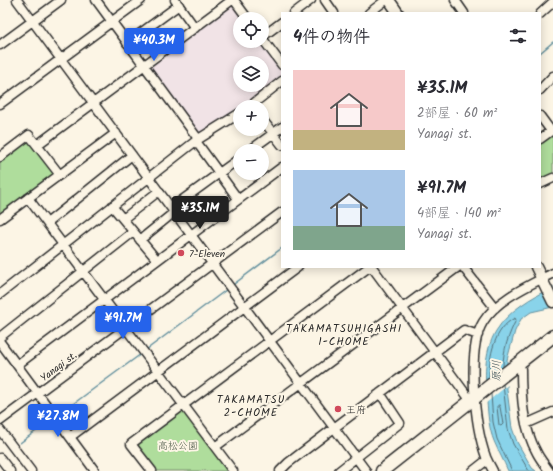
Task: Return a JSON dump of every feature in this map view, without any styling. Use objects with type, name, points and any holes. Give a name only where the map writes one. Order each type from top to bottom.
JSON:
[{"type":"highway","points":[[515,371],[553,336]]},
{"type":"highway","points":[[382,471],[553,342]]},
{"type":"highway","points":[[390,471],[476,399]]},
{"type":"main road","points":[[387,0],[397,12]]},
{"type":"main road","points":[[536,268],[553,302]]},
{"type":"street","points":[[18,0],[366,471]]},
{"type":"street","points":[[0,45],[61,0]]},
{"type":"street","points":[[96,0],[196,136],[198,144],[238,199]]},
{"type":"street","points":[[0,104],[141,0]]},
{"type":"street","points":[[37,145],[233,0],[242,12]]},
{"type":"street","points":[[295,12],[310,0]]},
{"type":"street","points":[[325,0],[333,12]]},
{"type":"street","points":[[370,12],[387,0]]},
{"type":"street","points":[[455,0],[463,12]]},
{"type":"street","points":[[127,43],[177,2],[195,28]]},
{"type":"street","points":[[541,13],[553,2]]},
{"type":"street","points":[[269,32],[281,23]]},
{"type":"street","points":[[269,47],[281,64]]},
{"type":"street","points":[[541,89],[553,76]]},
{"type":"street","points":[[258,100],[281,82]]},
{"type":"street","points":[[0,294],[197,140],[233,117]]},
{"type":"street","points":[[541,117],[552,131],[541,138]]},
{"type":"street","points":[[259,144],[281,128]]},
{"type":"street","points":[[269,129],[281,144]]},
{"type":"street","points":[[0,219],[116,133]]},
{"type":"street","points":[[0,157],[30,134],[60,175]]},
{"type":"street","points":[[47,223],[132,155]]},
{"type":"street","points":[[140,240],[172,214],[174,206],[233,163]]},
{"type":"street","points":[[16,364],[281,168]]},
{"type":"street","points":[[541,184],[553,178]]},
{"type":"street","points":[[123,219],[159,191]]},
{"type":"street","points":[[28,198],[233,471]]},
{"type":"street","points":[[112,206],[157,260]]},
{"type":"street","name":"Yanagi st.","points":[[0,421],[281,213]]},
{"type":"street","points":[[0,337],[133,232]]},
{"type":"street","points":[[70,437],[297,268]]},
{"type":"street","points":[[152,471],[131,444],[368,268]]},
{"type":"street","points":[[373,268],[435,352],[476,399]]},
{"type":"street","points":[[215,447],[457,268]]},
{"type":"street","points":[[464,268],[495,308]]},
{"type":"street","points":[[493,471],[487,460],[480,436],[474,358],[478,334],[483,322],[495,308],[517,292],[543,282],[553,273]]},
{"type":"street","points":[[280,471],[288,463],[464,330],[478,334]]},
{"type":"street","points":[[0,342],[95,471]]},
{"type":"street","points":[[515,371],[526,424],[537,452],[551,471]]},
{"type":"street","points":[[339,471],[400,423],[380,393]]},
{"type":"street","points":[[526,424],[553,412]]},
{"type":"street","points":[[0,430],[31,471]]},
{"type":"street","points":[[0,458],[10,471]]},
{"type":"street","points":[[473,471],[487,460]]},
{"type":"shaded area","points":[[231,4],[234,5],[239,12],[233,12],[233,48],[266,48],[281,69],[281,77],[269,87],[269,56],[233,56],[233,92],[263,92],[253,100],[233,100],[233,112],[198,134],[148,65]]},
{"type":"green space","points":[[553,135],[553,174],[541,180],[541,143]]},
{"type":"green space","points":[[27,139],[56,175],[0,216],[0,159]]},
{"type":"green space","name":"高松公園","points":[[184,410],[227,468],[227,471],[155,471],[137,446],[137,443]]},
{"type":"water","name":"原川","points":[[553,287],[553,307],[531,312],[521,319],[515,331],[507,360],[507,390],[512,428],[517,442],[532,468],[536,471],[508,471],[494,441],[489,422],[486,393],[486,366],[489,348],[496,331],[507,317],[521,305]]},
{"type":"pier","points":[[509,363],[509,384],[485,404],[484,383]]},
{"type":"waterway","points":[[541,52],[553,42]]},
{"type":"waterway","points":[[234,284],[281,249]]},
{"type":"waterway","points":[[146,350],[226,290]]},
{"type":"waterway","points":[[58,415],[141,354]]},
{"type":"waterway","points":[[20,443],[52,419]]},
{"type":"place","name":"7-Eleven","points":[[181,253]]},
{"type":"place","name":"王府","points":[[338,409]]},
{"type":"district","name":"TAKAMATSUHIGASHI 1-CHOME","points":[[344,334]]},
{"type":"district","name":"TAKAMATSU 2-CHOME","points":[[251,405]]}]
